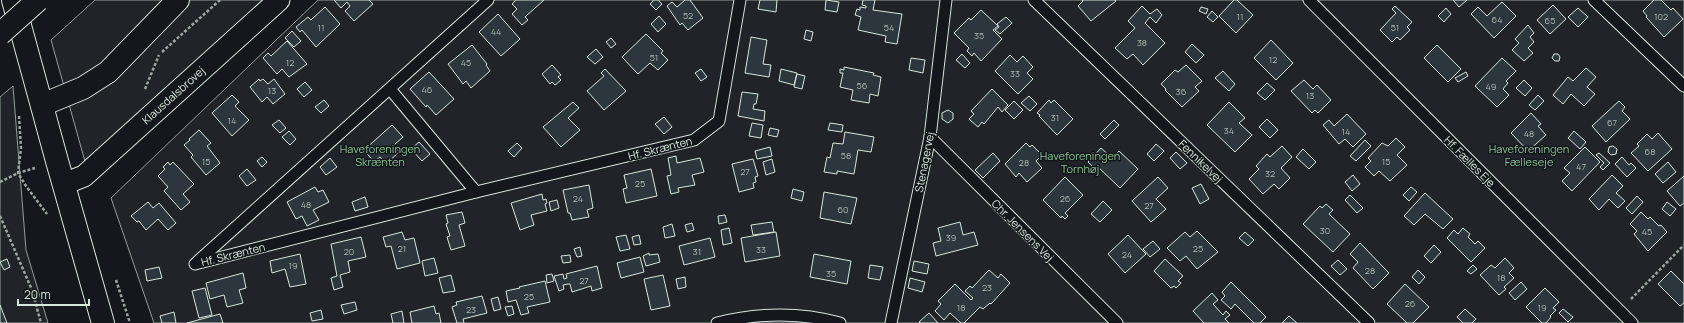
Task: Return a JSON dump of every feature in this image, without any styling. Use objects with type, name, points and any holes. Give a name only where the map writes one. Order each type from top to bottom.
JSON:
[{"type":"main road","points":[[14,0],[64,184],[104,323]]},
{"type":"main road","points":[[0,34],[38,0]]},
{"type":"main road","points":[[42,105],[83,88],[108,72],[178,0]]},
{"type":"street","name":"Klausdalsbrovej","points":[[64,184],[84,176],[279,0]]},
{"type":"lane","name":"Hf. Skrænten","points":[[488,0],[195,264],[476,192],[694,140],[719,121],[740,0]]},
{"type":"lane","name":"Stenagervej","points":[[891,323],[930,136],[946,0]]},
{"type":"lane","name":"Fennikelvej","points":[[1034,0],[1369,323]]},
{"type":"lane","name":"Hf. Fælles Eje","points":[[1309,0],[1632,323]]},
{"type":"lane","points":[[1594,0],[1684,86]]},
{"type":"lane","points":[[390,89],[476,192]]},
{"type":"lane","name":"Chr. Jensens Vej","points":[[930,136],[1117,323]]},
{"type":"lane","points":[[717,323],[739,318],[785,315],[827,319],[840,323]]},
{"type":"path","points":[[144,90],[158,56],[220,0]]},
{"type":"path","points":[[0,182],[18,174],[38,168]]},
{"type":"path","points":[[0,216],[32,290],[41,323]]},
{"type":"path","points":[[1620,311],[1684,245]]},
{"type":"green space","points":[[95,0],[268,0],[86,165],[51,40]]},
{"type":"green space","points":[[318,0],[1684,0],[1684,323],[154,323],[111,198]]},
{"type":"green space","points":[[13,86],[26,250],[48,323],[0,323],[0,97]]},
{"type":"building","points":[[334,0],[369,0],[373,4],[354,21],[345,11],[350,6],[347,2],[341,8]]},
{"type":"building","points":[[516,0],[544,0],[525,17],[528,20],[522,25],[512,14],[517,9],[512,4]]},
{"type":"building","points":[[654,0],[658,0],[662,4],[656,10],[650,4]]},
{"type":"building","points":[[685,0],[690,0],[703,18],[688,30],[682,23],[680,25],[667,6],[672,2],[677,7]]},
{"type":"building","points":[[760,0],[777,0],[776,12],[758,9]]},
{"type":"building","points":[[826,0],[839,2],[837,12],[825,10]]},
{"type":"building","points":[[863,0],[875,0],[873,10],[902,14],[897,44],[885,42],[886,36],[858,30],[861,17],[855,15],[857,9],[860,10],[860,7],[866,8],[866,6],[862,5]]},
{"type":"building","points":[[1082,0],[1116,1],[1091,21],[1078,6],[1083,1]]},
{"type":"building","points":[[1234,0],[1237,0],[1253,15],[1236,33],[1219,16]]},
{"type":"building","points":[[1453,0],[1467,0],[1459,7]]},
{"type":"building","points":[[1654,0],[1661,0],[1671,10],[1673,8],[1683,19],[1664,37],[1646,17],[1647,16],[1643,11]]},
{"type":"building","points":[[1502,2],[1516,16],[1494,38],[1471,14],[1478,7],[1487,16]]},
{"type":"building","points":[[1553,5],[1566,19],[1550,34],[1537,20]]},
{"type":"building","points":[[1142,6],[1150,14],[1157,9],[1162,15],[1156,23],[1150,17],[1145,23],[1165,43],[1143,65],[1133,54],[1127,59],[1115,48],[1135,28],[1128,21]]},
{"type":"building","points":[[1395,6],[1412,22],[1407,27],[1410,30],[1400,40],[1397,37],[1392,42],[1380,30],[1396,13],[1392,9]]},
{"type":"building","points":[[325,7],[340,24],[316,47],[302,30],[300,32],[296,27],[308,17],[311,20]]},
{"type":"building","points":[[1201,7],[1208,9],[1206,14],[1199,11]]},
{"type":"building","points":[[1446,8],[1451,14],[1444,22],[1438,16]]},
{"type":"building","points":[[1578,8],[1588,17],[1578,27],[1568,17]]},
{"type":"building","points":[[981,10],[998,26],[993,30],[1002,39],[981,61],[974,53],[972,56],[967,51],[969,48],[954,33],[969,18],[971,20]]},
{"type":"building","points":[[1212,11],[1218,17],[1213,22],[1207,17]]},
{"type":"building","points":[[498,14],[520,39],[501,56],[479,32]]},
{"type":"building","points":[[659,16],[666,24],[658,32],[651,24]]},
{"type":"building","points":[[1006,17],[1012,23],[1000,34],[995,30],[999,27],[997,24]]},
{"type":"building","points":[[1528,25],[1534,33],[1530,37],[1534,42],[1528,48],[1533,53],[1524,61],[1512,50],[1519,43],[1515,39]]},
{"type":"building","points":[[806,30],[813,32],[811,41],[804,39]]},
{"type":"building","points":[[292,31],[301,41],[294,47],[285,38]]},
{"type":"building","points":[[646,34],[663,51],[661,53],[668,60],[658,70],[650,63],[638,74],[622,57]]},
{"type":"building","points":[[751,37],[767,40],[763,64],[771,65],[769,77],[745,73]]},
{"type":"building","points":[[611,38],[616,44],[611,48],[606,42]]},
{"type":"building","points":[[1271,40],[1293,63],[1276,80],[1254,58]]},
{"type":"building","points":[[287,41],[307,64],[289,77],[282,69],[277,74],[263,58],[268,53],[271,56]]},
{"type":"building","points":[[1192,44],[1204,55],[1196,63],[1185,52]]},
{"type":"building","points":[[472,45],[487,64],[486,65],[490,71],[471,88],[466,81],[463,84],[448,64]]},
{"type":"building","points":[[1437,45],[1461,69],[1448,82],[1424,58]]},
{"type":"building","points":[[596,49],[603,57],[595,64],[587,57]]},
{"type":"building","points":[[962,54],[970,63],[965,68],[956,60]]},
{"type":"building","points":[[1554,54],[1558,54],[1560,57],[1559,61],[1555,61],[1552,58]]},
{"type":"building","points":[[1010,55],[1017,62],[1023,56],[1033,67],[1027,73],[1033,79],[1018,94],[995,71]]},
{"type":"building","points":[[911,58],[925,60],[923,73],[909,70]]},
{"type":"building","points":[[1502,58],[1516,71],[1506,81],[1508,83],[1503,89],[1509,95],[1497,107],[1475,86]]},
{"type":"building","points":[[552,65],[561,75],[558,77],[561,80],[555,85],[552,82],[550,84],[542,74]]},
{"type":"building","points":[[1186,65],[1202,81],[1195,87],[1199,91],[1182,107],[1161,84],[1175,70],[1178,72]]},
{"type":"building","points":[[844,67],[874,73],[873,75],[881,77],[878,96],[870,94],[869,103],[851,100],[853,90],[840,87],[843,73],[840,73],[840,69],[844,70]]},
{"type":"building","points":[[1586,68],[1596,77],[1587,87],[1595,94],[1584,106],[1571,94],[1563,104],[1553,95],[1568,77],[1573,81]]},
{"type":"building","points":[[605,69],[626,91],[604,110],[587,91],[604,76],[601,73]]},
{"type":"building","points":[[701,69],[707,77],[701,81],[695,73]]},
{"type":"building","points":[[781,69],[797,73],[794,85],[779,81]]},
{"type":"building","points":[[1223,71],[1235,84],[1229,91],[1215,78]]},
{"type":"building","points":[[429,72],[454,99],[436,115],[427,105],[426,107],[410,89]]},
{"type":"building","points":[[1466,72],[1468,76],[1458,82],[1455,78]]},
{"type":"building","points":[[797,74],[805,76],[802,89],[794,87]]},
{"type":"building","points":[[259,79],[260,81],[263,79],[268,84],[274,79],[285,94],[273,104],[267,97],[262,102],[250,87]]},
{"type":"building","points":[[1304,80],[1313,89],[1317,85],[1331,100],[1318,113],[1315,110],[1312,113],[1291,91]]},
{"type":"building","points":[[1524,80],[1532,88],[1525,96],[1516,88]]},
{"type":"building","points":[[305,82],[312,90],[304,97],[297,89]]},
{"type":"building","points":[[1267,83],[1275,90],[1265,100],[1257,93]]},
{"type":"building","points":[[992,89],[1008,105],[1002,112],[998,107],[984,124],[982,122],[978,127],[969,119],[974,114],[971,111]]},
{"type":"building","points":[[742,92],[758,94],[756,104],[754,104],[753,109],[765,111],[764,121],[738,116]]},
{"type":"building","points":[[232,95],[239,102],[235,106],[249,120],[232,136],[212,113]]},
{"type":"building","points":[[1538,95],[1544,101],[1535,110],[1529,105]]},
{"type":"building","points":[[1029,96],[1037,104],[1030,111],[1021,103]]},
{"type":"building","points":[[324,100],[329,106],[321,113],[315,107]]},
{"type":"building","points":[[1049,100],[1051,103],[1054,100],[1073,119],[1057,135],[1037,113]]},
{"type":"building","points":[[1014,101],[1023,110],[1014,119],[1005,110]]},
{"type":"building","points":[[1619,101],[1625,107],[1622,111],[1630,119],[1606,142],[1592,126]]},
{"type":"building","points":[[573,102],[579,108],[568,118],[580,130],[561,147],[543,127]]},
{"type":"building","points":[[1229,102],[1245,118],[1239,123],[1252,135],[1235,152],[1207,125]]},
{"type":"building","points":[[948,110],[953,113],[953,119],[948,123],[942,119],[942,113]]},
{"type":"building","points":[[1531,113],[1541,124],[1538,126],[1546,135],[1528,151],[1511,133]]},
{"type":"building","points":[[1347,114],[1366,134],[1353,147],[1345,139],[1339,144],[1323,125],[1329,120],[1334,126]]},
{"type":"building","points":[[664,117],[672,127],[664,134],[655,124]]},
{"type":"building","points":[[1267,119],[1278,130],[1270,138],[1259,127]]},
{"type":"building","points":[[279,120],[286,128],[280,133],[272,125]]},
{"type":"building","points":[[1114,120],[1119,125],[1105,139],[1100,134]]},
{"type":"building","points":[[752,123],[763,125],[761,138],[749,136]]},
{"type":"building","points":[[830,123],[843,125],[842,132],[828,130]]},
{"type":"building","points":[[392,125],[403,137],[394,145],[399,152],[386,164],[380,157],[374,162],[364,150]]},
{"type":"building","points":[[770,128],[779,130],[777,137],[768,135]]},
{"type":"building","points":[[199,130],[211,143],[207,146],[220,163],[206,175],[191,157],[193,155],[184,145]]},
{"type":"building","points":[[289,131],[296,139],[290,145],[282,137]]},
{"type":"building","points":[[1574,131],[1586,142],[1580,149],[1568,138]]},
{"type":"building","points":[[845,132],[874,137],[871,152],[858,150],[854,174],[837,171],[837,174],[824,172],[827,157],[830,158],[833,143],[843,144]]},
{"type":"building","points":[[1658,133],[1672,149],[1648,171],[1631,153],[1639,146],[1637,144],[1647,134],[1652,139]]},
{"type":"building","points":[[1396,138],[1405,147],[1397,155],[1407,165],[1390,181],[1379,171],[1374,176],[1365,167],[1371,161],[1368,158],[1382,143],[1388,146]]},
{"type":"building","points":[[1365,140],[1371,146],[1356,161],[1350,156]]},
{"type":"building","points":[[419,142],[430,154],[422,161],[411,149]]},
{"type":"building","points":[[517,143],[522,148],[514,157],[508,151]]},
{"type":"building","points":[[1026,143],[1030,147],[1032,145],[1042,155],[1036,161],[1042,168],[1027,182],[1019,173],[1016,177],[1005,164]]},
{"type":"building","points":[[1156,144],[1164,151],[1154,161],[1147,154]]},
{"type":"building","points":[[1282,146],[1292,157],[1281,168],[1290,178],[1279,189],[1274,184],[1263,194],[1249,179],[1259,169],[1256,166],[1267,154],[1270,157]]},
{"type":"building","points":[[1613,146],[1617,149],[1616,154],[1611,155],[1608,152],[1609,147]]},
{"type":"building","points":[[770,147],[772,156],[757,159],[755,151]]},
{"type":"building","points":[[1585,147],[1600,162],[1572,191],[1562,181],[1570,173],[1564,168]]},
{"type":"building","points":[[1101,148],[1112,158],[1119,151],[1138,169],[1120,188],[1098,167],[1096,170],[1088,162]]},
{"type":"building","points":[[1303,149],[1316,162],[1309,169],[1296,157]]},
{"type":"building","points":[[1176,152],[1187,163],[1180,169],[1170,158]]},
{"type":"building","points":[[993,153],[1000,161],[983,178],[975,170]]},
{"type":"building","points":[[1599,153],[1610,163],[1603,170],[1600,167],[1604,163],[1596,155]]},
{"type":"building","points":[[676,156],[677,163],[700,158],[704,172],[692,175],[695,185],[678,188],[679,192],[671,194],[667,176],[671,175],[668,158]]},
{"type":"building","points":[[262,157],[267,162],[262,167],[257,161]]},
{"type":"building","points":[[1622,157],[1629,165],[1631,163],[1636,168],[1627,177],[1615,164]]},
{"type":"building","points":[[330,158],[337,167],[326,175],[320,167]]},
{"type":"building","points":[[753,159],[758,176],[755,177],[756,182],[753,183],[754,188],[739,192],[732,164]]},
{"type":"building","points":[[772,159],[775,172],[766,175],[763,162]]},
{"type":"building","points":[[168,162],[170,165],[173,162],[194,184],[183,194],[190,202],[181,210],[164,191],[168,187],[158,176],[165,169],[163,167]]},
{"type":"building","points":[[1668,162],[1676,172],[1663,183],[1655,174]]},
{"type":"building","points":[[247,169],[256,180],[247,186],[239,176]]},
{"type":"building","points":[[651,169],[657,196],[626,203],[623,189],[627,188],[624,175]]},
{"type":"building","points":[[1353,175],[1360,184],[1352,191],[1345,182]]},
{"type":"building","points":[[1612,175],[1623,186],[1616,193],[1625,201],[1618,208],[1609,199],[1599,210],[1589,199]]},
{"type":"building","points":[[1684,176],[1684,203],[1680,206],[1667,191]]},
{"type":"building","points":[[1065,177],[1083,195],[1065,213],[1068,216],[1065,219],[1062,216],[1061,218],[1043,200]]},
{"type":"building","points":[[1158,177],[1168,188],[1156,199],[1166,209],[1151,222],[1132,201]]},
{"type":"building","points":[[1201,184],[1209,199],[1200,204],[1192,188]]},
{"type":"building","points":[[589,185],[593,208],[587,210],[589,217],[572,220],[570,213],[568,213],[563,190]]},
{"type":"building","points":[[315,187],[318,192],[323,190],[329,202],[313,210],[319,220],[307,226],[302,216],[296,219],[287,202]]},
{"type":"building","points":[[1411,187],[1417,192],[1409,201],[1403,195]]},
{"type":"building","points":[[793,189],[804,192],[802,201],[791,198]]},
{"type":"building","points":[[824,192],[857,198],[851,224],[820,218]]},
{"type":"building","points":[[1425,193],[1453,219],[1443,229],[1425,214],[1414,225],[1404,216]]},
{"type":"building","points":[[542,194],[543,200],[546,199],[547,203],[545,204],[547,211],[531,215],[534,225],[520,230],[511,203]]},
{"type":"building","points":[[1350,195],[1363,208],[1357,213],[1345,200]]},
{"type":"building","points":[[1637,196],[1643,202],[1632,214],[1626,208]]},
{"type":"building","points":[[365,197],[368,207],[355,211],[352,202]]},
{"type":"building","points":[[557,200],[559,208],[551,211],[549,202]]},
{"type":"building","points":[[1103,201],[1112,210],[1100,222],[1091,214]]},
{"type":"building","points":[[148,202],[153,208],[159,203],[176,223],[168,230],[158,219],[146,230],[139,221],[137,222],[131,216]]},
{"type":"building","points":[[1667,202],[1676,209],[1670,216],[1662,209]]},
{"type":"building","points":[[1326,204],[1333,210],[1329,214],[1350,234],[1333,252],[1303,224],[1320,206],[1322,208]]},
{"type":"building","points":[[462,212],[465,223],[459,225],[465,246],[451,250],[447,237],[450,236],[446,224],[448,223],[446,215]]},
{"type":"building","points":[[1641,212],[1648,219],[1650,217],[1659,226],[1661,225],[1667,232],[1648,251],[1634,234],[1637,231],[1630,224]]},
{"type":"building","points":[[725,215],[727,222],[719,224],[718,216]]},
{"type":"building","points":[[772,222],[774,232],[753,235],[751,225]]},
{"type":"building","points":[[960,222],[963,235],[974,232],[978,245],[936,256],[933,243],[941,241],[938,228]]},
{"type":"building","points":[[692,223],[694,230],[687,232],[685,225]]},
{"type":"building","points":[[672,224],[675,236],[665,238],[663,227]]},
{"type":"building","points":[[729,228],[732,243],[723,245],[721,230]]},
{"type":"building","points":[[1463,228],[1470,234],[1468,237],[1475,244],[1478,241],[1485,248],[1471,262],[1447,238],[1454,230],[1458,234]]},
{"type":"building","points":[[1197,231],[1218,252],[1197,269],[1186,256],[1180,261],[1167,248],[1185,232],[1190,237]]},
{"type":"building","points":[[402,232],[405,240],[414,238],[420,263],[397,269],[391,246],[386,247],[383,237]]},
{"type":"building","points":[[776,232],[780,256],[745,262],[741,238]]},
{"type":"building","points":[[1245,232],[1254,240],[1248,246],[1239,238]]},
{"type":"building","points":[[626,235],[630,249],[620,251],[616,237]]},
{"type":"building","points":[[639,235],[641,244],[634,245],[632,237]]},
{"type":"building","points":[[1128,235],[1146,254],[1125,273],[1108,254]]},
{"type":"building","points":[[361,237],[366,257],[348,261],[350,272],[340,275],[343,287],[334,290],[331,278],[337,276],[331,244]]},
{"type":"building","points":[[710,238],[715,257],[684,265],[679,246]]},
{"type":"building","points":[[1153,241],[1160,249],[1150,257],[1143,249]]},
{"type":"building","points":[[1360,243],[1389,273],[1373,289],[1353,268],[1358,262],[1350,254]]},
{"type":"building","points":[[1434,245],[1441,252],[1431,263],[1424,256]]},
{"type":"building","points":[[580,247],[582,256],[577,257],[574,249]]},
{"type":"building","points":[[649,253],[649,255],[658,254],[660,262],[646,266],[643,256]]},
{"type":"building","points":[[300,254],[306,284],[290,287],[285,269],[272,273],[270,261]]},
{"type":"building","points":[[814,254],[851,261],[847,284],[810,277]]},
{"type":"building","points":[[570,255],[571,262],[563,263],[561,256]]},
{"type":"building","points":[[640,257],[644,272],[621,278],[617,263]]},
{"type":"building","points":[[434,258],[438,273],[425,276],[422,261]]},
{"type":"building","points":[[1505,258],[1514,268],[1509,273],[1514,278],[1504,287],[1506,289],[1499,295],[1480,275],[1491,265],[1495,268]]},
{"type":"building","points":[[7,259],[10,267],[4,270],[0,262]]},
{"type":"building","points":[[1165,259],[1183,276],[1178,281],[1181,283],[1176,288],[1174,286],[1171,288],[1154,271]]},
{"type":"building","points":[[1338,260],[1347,269],[1340,275],[1331,266]]},
{"type":"building","points":[[914,261],[929,264],[927,274],[912,271]]},
{"type":"building","points":[[870,265],[883,267],[880,280],[868,278]]},
{"type":"building","points":[[1473,265],[1477,269],[1471,274],[1467,271]]},
{"type":"building","points":[[597,266],[602,288],[592,291],[591,286],[572,292],[570,284],[568,284],[563,285],[564,289],[559,291],[554,276],[563,274],[564,279],[567,278],[566,274]]},
{"type":"building","points":[[159,267],[162,278],[147,281],[145,270]]},
{"type":"building","points":[[989,270],[998,278],[1001,274],[1010,283],[991,304],[990,303],[983,309],[980,307],[964,323],[961,323],[950,313],[944,320],[935,311],[941,304],[938,301],[955,284],[971,300],[973,298],[965,291],[970,286],[972,288]]},
{"type":"building","points":[[1418,270],[1425,277],[1419,284],[1412,277]]},
{"type":"building","points":[[1671,271],[1684,284],[1684,303],[1680,306],[1658,284]]},
{"type":"building","points":[[243,273],[246,288],[239,290],[243,303],[227,307],[224,295],[210,299],[206,283]]},
{"type":"building","points":[[552,274],[554,281],[547,283],[546,275]]},
{"type":"building","points":[[451,275],[455,291],[443,293],[439,278]]},
{"type":"building","points":[[663,275],[670,306],[651,310],[644,279]]},
{"type":"building","points":[[685,277],[686,287],[678,289],[676,279]]},
{"type":"building","points":[[910,278],[925,282],[922,292],[908,288]]},
{"type":"building","points":[[545,281],[550,302],[527,307],[529,313],[521,315],[516,300],[508,302],[506,291]]},
{"type":"building","points":[[1231,282],[1266,317],[1260,323],[1254,323],[1235,304],[1231,309],[1221,300],[1225,296],[1222,292]]},
{"type":"building","points":[[1521,282],[1527,289],[1515,300],[1509,293]]},
{"type":"building","points":[[1405,284],[1429,307],[1413,323],[1407,323],[1387,304]]},
{"type":"building","points":[[205,288],[212,315],[199,318],[192,291]]},
{"type":"building","points":[[1545,288],[1559,302],[1553,308],[1556,310],[1550,316],[1551,317],[1546,323],[1542,323],[1526,307]]},
{"type":"building","points":[[1212,293],[1218,300],[1213,304],[1223,315],[1226,311],[1230,315],[1225,319],[1229,323],[1204,323],[1193,311]]},
{"type":"building","points":[[482,296],[487,313],[463,319],[464,323],[457,323],[452,307],[457,305],[456,302]]},
{"type":"building","points":[[498,297],[501,309],[494,311],[491,299]]},
{"type":"building","points":[[355,302],[357,310],[344,314],[341,305]]},
{"type":"building","points":[[0,305],[7,323],[0,323]]},
{"type":"building","points":[[434,306],[436,314],[439,313],[441,323],[412,323],[410,312]]},
{"type":"building","points":[[512,306],[514,314],[508,316],[505,307]]},
{"type":"building","points":[[1465,309],[1476,319],[1472,323],[1463,323],[1457,317]]},
{"type":"building","points":[[1563,309],[1573,317],[1568,322],[1559,313]]},
{"type":"building","points":[[321,310],[323,319],[312,321],[310,313]]},
{"type":"building","points":[[402,311],[404,323],[393,323],[391,314]]},
{"type":"building","points":[[174,312],[176,323],[162,323],[160,316]]},
{"type":"building","points":[[929,313],[938,323],[919,322]]},
{"type":"building","points":[[220,314],[223,323],[187,323]]},
{"type":"building","points":[[1289,316],[1297,323],[1282,323]]},
{"type":"park label","name":"Haveforeningen Skrænten","points":[[380,154]]},
{"type":"park label","name":"Haveforeningen Fælleseje","points":[[1529,154]]},
{"type":"park label","name":"Haveforeningen Tornhøj","points":[[1080,161]]}]
